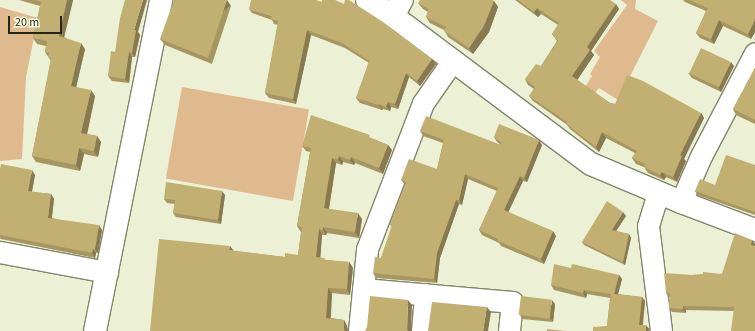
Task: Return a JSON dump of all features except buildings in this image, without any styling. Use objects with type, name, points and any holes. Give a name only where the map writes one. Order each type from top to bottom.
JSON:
[{"type":"street","points":[[95,331],[161,0]]},
{"type":"street","points":[[367,0],[398,8],[453,60],[591,164],[658,193],[755,230]]},
{"type":"street","points":[[681,202],[701,156],[755,53]]},
{"type":"street","points":[[359,331],[368,248],[423,103],[453,60]]},
{"type":"street","points":[[658,193],[648,226],[660,331]]},
{"type":"street","points":[[0,252],[107,272]]},
{"type":"street","points":[[364,288],[512,302],[508,331]]},
{"type":"street","points":[[422,331],[425,294]]},
{"type":"shaded area","points":[[621,0],[636,0],[635,9],[658,21],[618,100],[599,88],[595,93],[585,87],[592,76],[590,74],[600,57],[594,51],[627,5]]},
{"type":"shaded area","points":[[0,7],[38,18],[26,77],[22,159],[0,161]]},
{"type":"shaded area","points":[[182,87],[309,109],[293,201],[166,179]]}]
